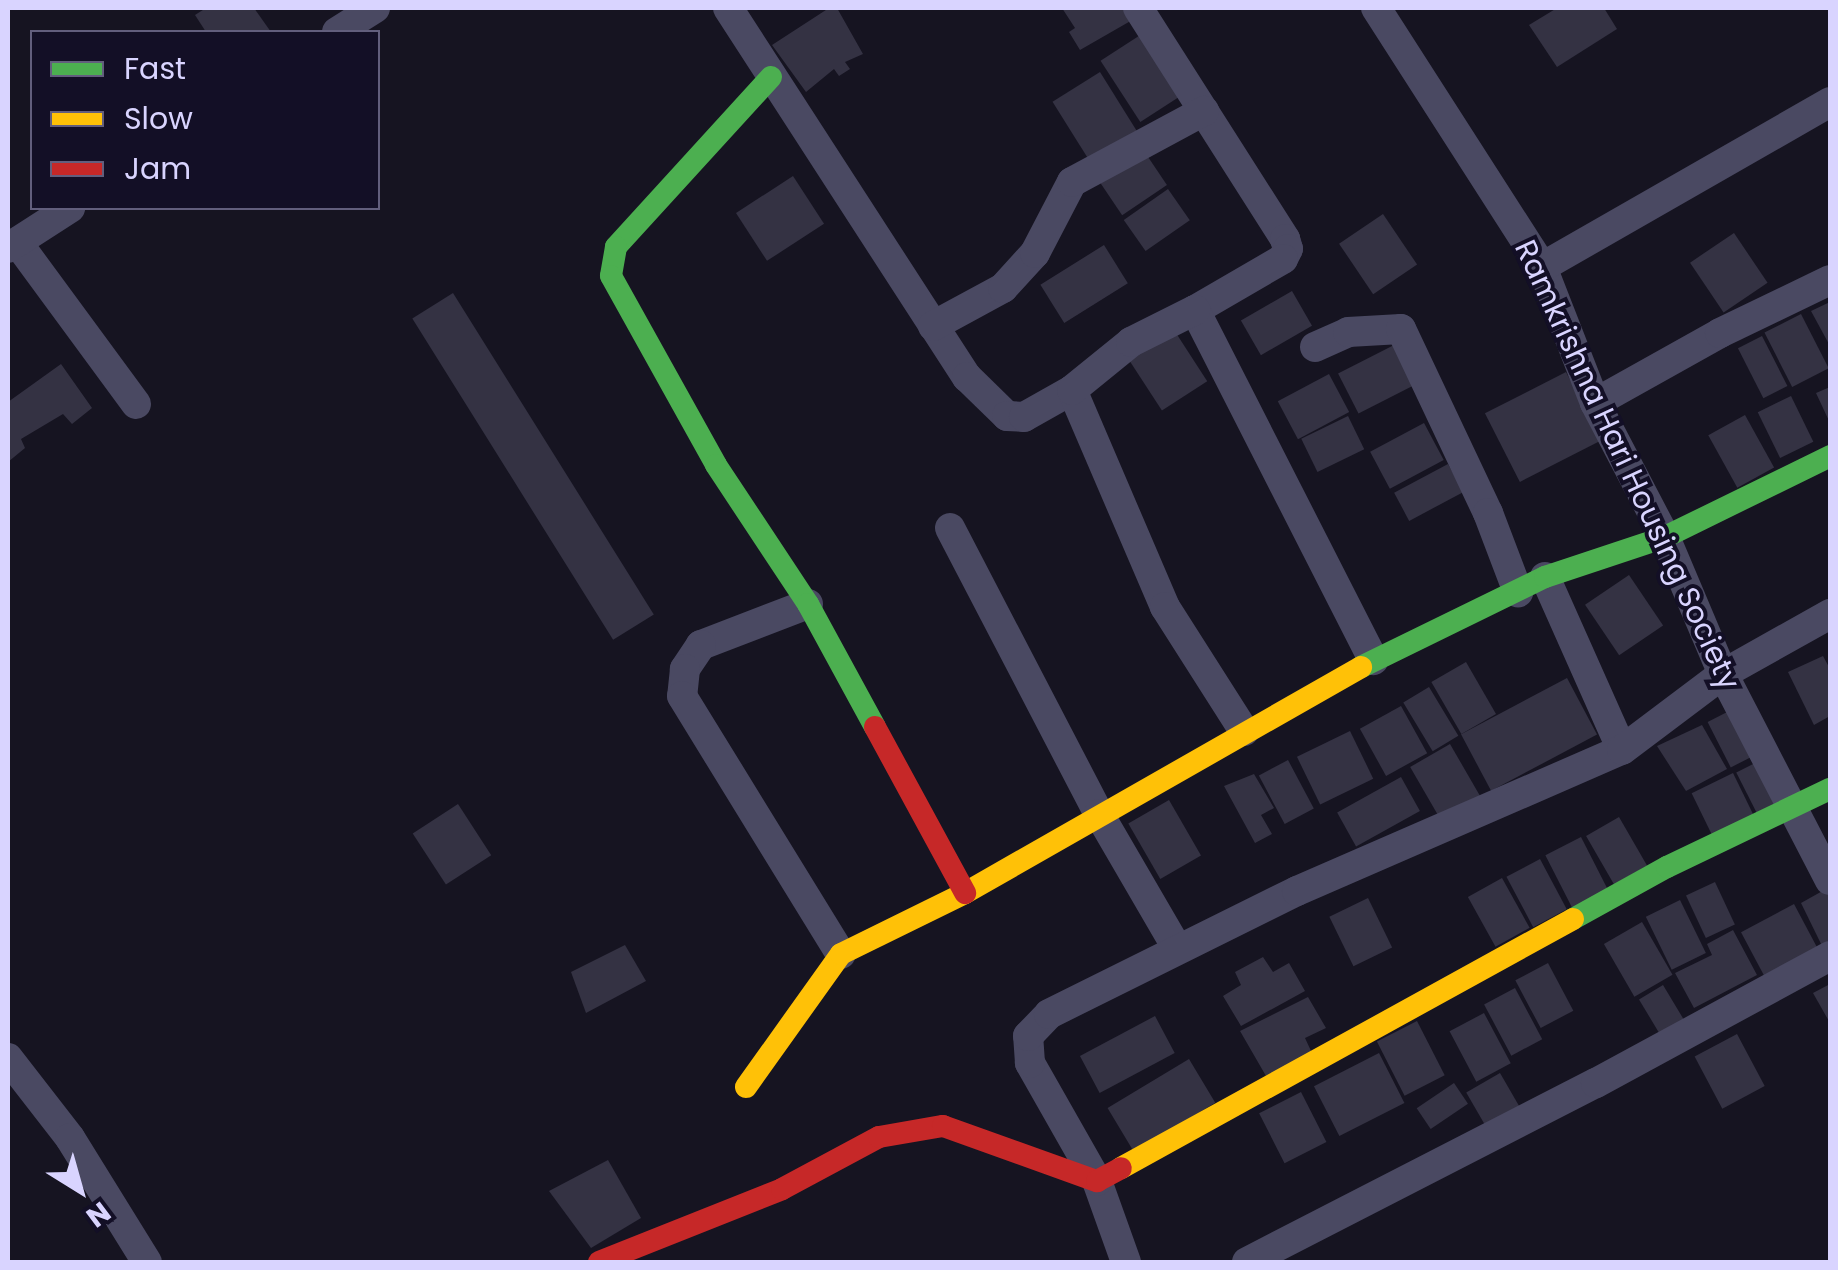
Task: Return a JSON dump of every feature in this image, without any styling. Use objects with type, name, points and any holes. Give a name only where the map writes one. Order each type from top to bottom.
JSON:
[{"type":"street","points":[[340,30],[375,8]]},
{"type":"street","points":[[728,8],[968,377],[1007,416],[1024,417],[1072,390],[1131,342],[1196,310],[1283,258],[1288,249],[1138,8]]},
{"type":"street","name":"Ramkrishna Hari Housing Society","points":[[1376,8],[1542,268],[1595,403],[1665,538],[1723,674],[1830,880]]},
{"type":"street","points":[[771,77],[616,247],[612,276],[716,464],[808,604],[965,892]]},
{"type":"street","points":[[1542,268],[1830,102]]},
{"type":"street","points":[[933,326],[1003,288],[1035,253],[1072,182],[1204,111]]},
{"type":"street","points":[[67,210],[12,245],[136,404]]},
{"type":"street","points":[[1595,403],[1720,334],[1830,280]]},
{"type":"street","points":[[1196,310],[1374,660]]},
{"type":"street","points":[[1315,346],[1348,332],[1402,330],[1488,513],[1518,592]]},
{"type":"street","points":[[1072,390],[1166,607],[1244,732]]},
{"type":"street","points":[[746,1086],[840,954],[965,892],[1374,660],[1546,577],[1665,538],[1830,456]]},
{"type":"street","points":[[950,528],[1099,814],[1177,948]]},
{"type":"street","points":[[1546,577],[1622,750]]},
{"type":"street","points":[[808,604],[701,645],[686,670],[682,696],[840,954]]},
{"type":"street","points":[[1126,1262],[1097,1180],[1030,1064],[1028,1036],[1049,1014],[1177,948],[1622,750],[1723,674],[1830,614]]},
{"type":"street","points":[[600,1262],[782,1189],[879,1137],[942,1126],[1097,1180],[1667,867],[1794,810],[1830,788]]},
{"type":"street","points":[[1246,1262],[1830,956]]},
{"type":"street","points":[[8,1058],[70,1138],[100,1193],[147,1262]]},
{"type":"building","points":[[206,8],[254,8],[270,30],[205,30],[195,15]]},
{"type":"building","points":[[829,8],[837,8],[863,54],[845,62],[850,69],[839,76],[834,69],[806,92],[772,45]]},
{"type":"building","points":[[1062,8],[1127,8],[1134,19],[1080,50],[1069,32],[1075,28]]},
{"type":"building","points":[[1557,8],[1604,8],[1617,29],[1557,67],[1529,25]]},
{"type":"building","points":[[1145,32],[1185,93],[1140,122],[1101,61]]},
{"type":"building","points":[[1100,72],[1139,134],[1091,164],[1053,102]]},
{"type":"building","points":[[1144,151],[1167,185],[1122,215],[1099,181]]},
{"type":"building","points":[[793,176],[824,224],[767,261],[736,213]]},
{"type":"building","points":[[1168,189],[1190,220],[1146,251],[1124,220]]},
{"type":"building","points":[[1383,214],[1417,265],[1373,294],[1339,244]]},
{"type":"building","points":[[1734,233],[1768,283],[1724,312],[1690,263]]},
{"type":"building","points":[[1104,245],[1128,283],[1064,323],[1040,285]]},
{"type":"building","points":[[1292,291],[1312,326],[1261,355],[1241,320]]},
{"type":"building","points":[[453,293],[654,614],[613,640],[412,318]]},
{"type":"building","points":[[1830,302],[1830,346],[1811,311]]},
{"type":"building","points":[[1801,314],[1829,368],[1792,387],[1764,333]]},
{"type":"building","points":[[1174,330],[1207,381],[1162,411],[1129,359]]},
{"type":"building","points":[[1762,336],[1787,386],[1763,398],[1738,348]]},
{"type":"building","points":[[1396,344],[1416,384],[1359,414],[1338,374]]},
{"type":"building","points":[[61,364],[92,408],[72,424],[63,414],[21,439],[25,448],[8,462],[8,402]]},
{"type":"building","points":[[1566,372],[1601,441],[1520,482],[1485,413]]},
{"type":"building","points":[[1329,374],[1349,412],[1298,439],[1278,401]]},
{"type":"building","points":[[1830,387],[1830,423],[1816,393]]},
{"type":"building","points":[[1791,396],[1813,442],[1780,458],[1758,412]]},
{"type":"building","points":[[1745,415],[1774,467],[1737,488],[1708,435]]},
{"type":"building","points":[[1348,416],[1364,449],[1317,472],[1301,439]]},
{"type":"building","points":[[1424,423],[1444,460],[1390,489],[1370,452]]},
{"type":"building","points":[[1448,464],[1463,492],[1409,521],[1394,493]]},
{"type":"building","points":[[1629,575],[1663,626],[1619,655],[1585,605]]},
{"type":"building","points":[[1823,656],[1830,669],[1830,716],[1814,725],[1788,672]]},
{"type":"building","points":[[1466,662],[1496,714],[1461,734],[1431,682]]},
{"type":"building","points":[[1567,678],[1597,735],[1491,791],[1461,734]]},
{"type":"building","points":[[1429,687],[1458,736],[1433,751],[1403,702]]},
{"type":"building","points":[[1401,706],[1427,753],[1386,776],[1360,729]]},
{"type":"building","points":[[1737,707],[1760,752],[1731,767],[1708,722]]},
{"type":"building","points":[[1702,725],[1727,769],[1686,791],[1657,746]]},
{"type":"building","points":[[1350,731],[1373,779],[1320,804],[1297,757]]},
{"type":"building","points":[[1450,744],[1480,797],[1441,820],[1410,767]]},
{"type":"building","points":[[1763,759],[1785,802],[1758,815],[1736,773]]},
{"type":"building","points":[[1288,760],[1314,809],[1285,824],[1259,775]]},
{"type":"building","points":[[1733,773],[1756,820],[1714,840],[1692,793]]},
{"type":"building","points":[[1254,774],[1274,808],[1261,815],[1272,834],[1255,843],[1224,786]]},
{"type":"building","points":[[1401,777],[1420,811],[1356,847],[1337,812]]},
{"type":"building","points":[[1169,800],[1201,855],[1160,879],[1128,824]]},
{"type":"building","points":[[458,804],[491,855],[446,885],[413,833]]},
{"type":"building","points":[[1619,817],[1647,865],[1614,884],[1586,836]]},
{"type":"building","points":[[1581,837],[1608,890],[1572,908],[1545,855]]},
{"type":"building","points":[[1540,859],[1567,909],[1533,927],[1506,877]]},
{"type":"building","points":[[1502,878],[1530,928],[1496,947],[1468,897]]},
{"type":"building","points":[[1715,882],[1735,925],[1706,938],[1686,896]]},
{"type":"building","points":[[1826,889],[1830,898],[1830,949],[1825,952],[1801,903]]},
{"type":"building","points":[[1368,898],[1392,947],[1353,966],[1329,917]]},
{"type":"building","points":[[1680,900],[1706,953],[1672,970],[1646,917]]},
{"type":"building","points":[[1794,904],[1817,947],[1764,975],[1741,932]]},
{"type":"building","points":[[1642,922],[1672,975],[1634,997],[1604,944]]},
{"type":"building","points":[[1733,930],[1757,975],[1694,1008],[1675,973],[1712,955],[1707,944]]},
{"type":"building","points":[[625,945],[646,981],[586,1013],[571,972]]},
{"type":"building","points":[[1263,957],[1273,972],[1289,963],[1305,991],[1241,1026],[1223,996],[1241,985],[1235,972]]},
{"type":"building","points":[[1548,963],[1573,1011],[1541,1028],[1515,980]]},
{"type":"building","points":[[1830,984],[1830,1023],[1813,993]]},
{"type":"building","points":[[1663,985],[1688,1027],[1664,1041],[1639,999]]},
{"type":"building","points":[[1515,988],[1542,1039],[1511,1056],[1484,1004]]},
{"type":"building","points":[[1308,997],[1326,1028],[1305,1038],[1312,1053],[1266,1076],[1240,1031]]},
{"type":"building","points":[[1484,1013],[1511,1063],[1476,1082],[1450,1031]]},
{"type":"building","points":[[1155,1016],[1175,1053],[1100,1093],[1080,1056]]},
{"type":"building","points":[[1417,1021],[1445,1075],[1405,1096],[1377,1041]]},
{"type":"building","points":[[1737,1034],[1765,1086],[1722,1109],[1695,1057]]},
{"type":"building","points":[[1379,1053],[1404,1103],[1339,1136],[1314,1086]]},
{"type":"building","points":[[1189,1059],[1215,1103],[1134,1152],[1108,1108]]},
{"type":"building","points":[[1500,1073],[1524,1115],[1490,1134],[1466,1092]]},
{"type":"building","points":[[1454,1083],[1468,1104],[1431,1129],[1417,1108]]},
{"type":"building","points":[[1301,1092],[1326,1142],[1285,1163],[1259,1113]]},
{"type":"building","points":[[608,1160],[641,1218],[591,1248],[549,1191]]},
{"type":"traffic: fast","points":[[771,77],[616,247],[611,276],[716,465],[808,604],[875,727]]},
{"type":"traffic: fast","points":[[1361,667],[1545,577],[1665,537],[1830,456]]},
{"type":"traffic: fast","points":[[1573,919],[1667,867],[1830,789]]},
{"type":"traffic: slow","points":[[746,1087],[841,954],[965,893],[1361,667]]},
{"type":"traffic: slow","points":[[1121,1168],[1573,919]]},
{"type":"traffic: jam","points":[[875,727],[965,893]]},
{"type":"traffic: jam","points":[[599,1262],[782,1189],[879,1137],[943,1126],[1097,1181],[1121,1168]]}]
